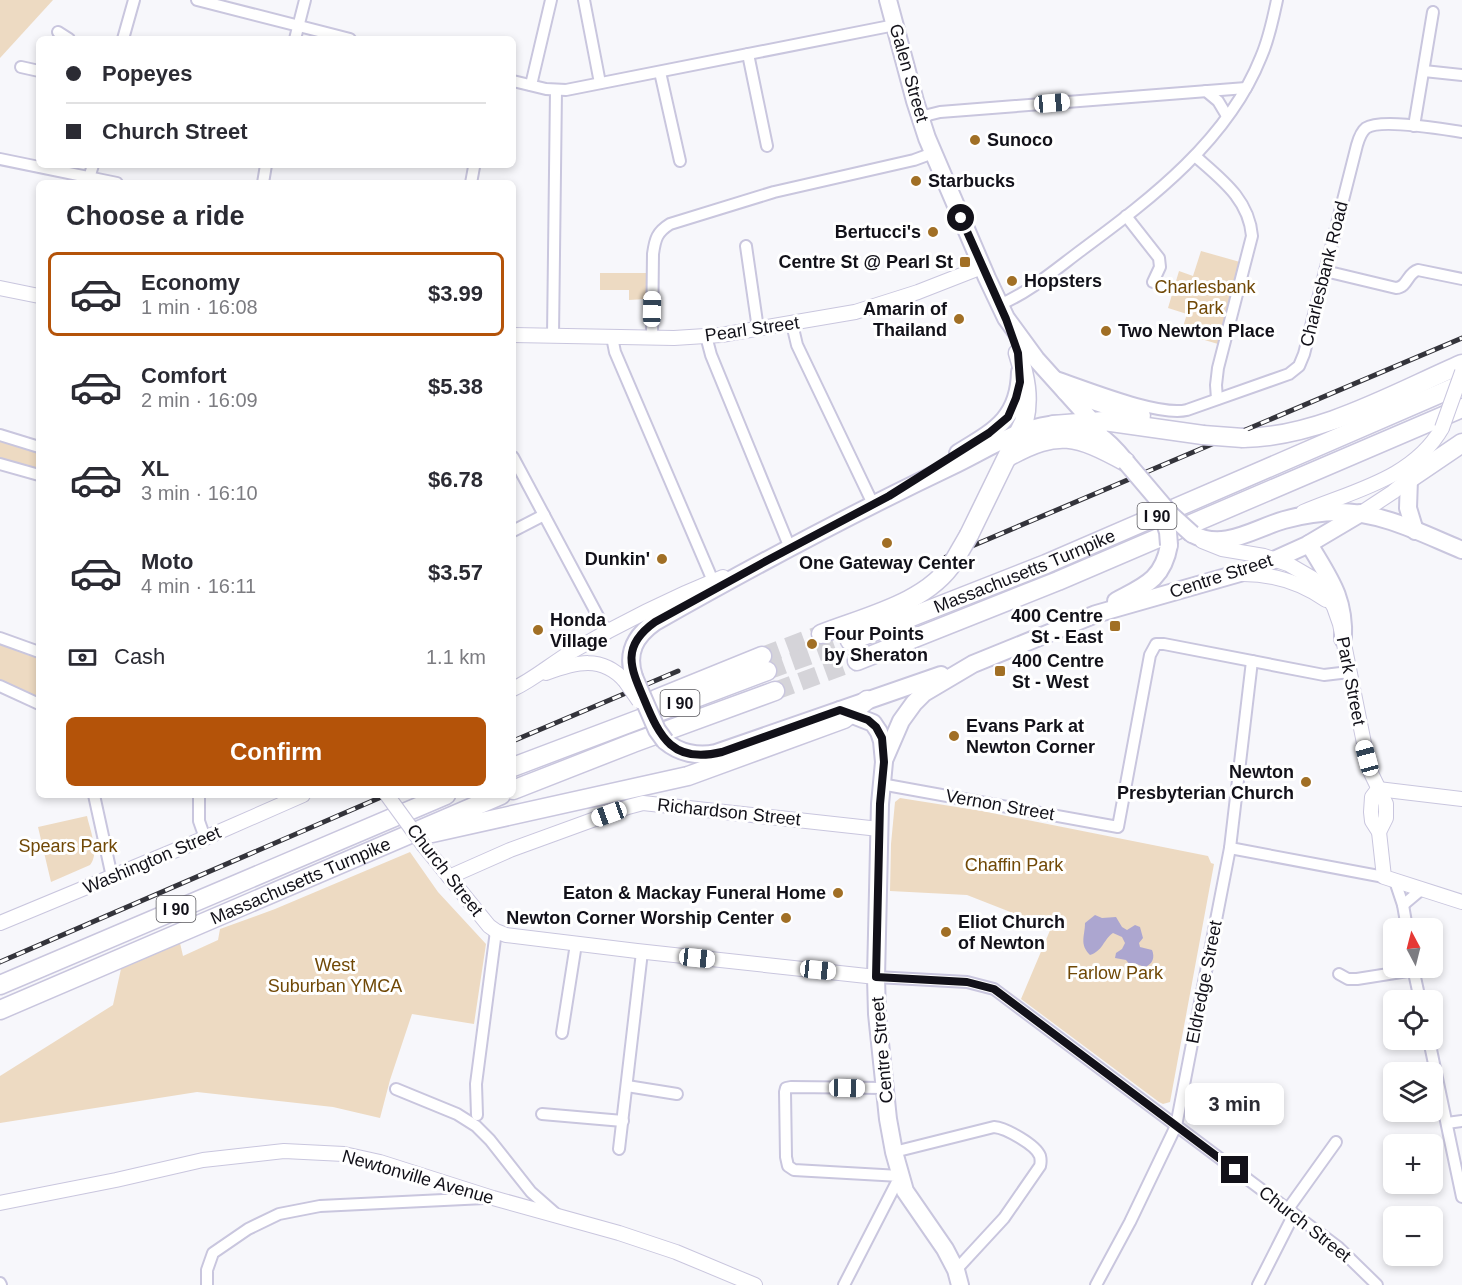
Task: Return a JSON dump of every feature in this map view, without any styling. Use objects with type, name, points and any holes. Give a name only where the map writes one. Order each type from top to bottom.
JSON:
[{"type":"highway","points":[[820,634],[916,597],[939,580],[954,561],[1008,457],[1026,416],[1028,395],[1018,353]]},
{"type":"highway","points":[[1053,425],[1092,421],[1124,422],[1203,435],[1243,438],[1280,435],[1315,426],[1462,364]]},
{"type":"highway","name":"Massachusetts Turnpike","points":[[850,641],[1035,568],[1462,384]]},
{"type":"highway","points":[[1065,391],[1179,431]]},
{"type":"highway","name":"Massachusetts Turnpike","points":[[857,661],[1058,581],[1462,408]]},
{"type":"highway","points":[[1008,457],[1041,441],[1068,438],[1092,444],[1126,462]]},
{"type":"highway","points":[[1409,479],[1462,443]]},
{"type":"highway","name":"I 90","points":[[516,766],[765,663]]},
{"type":"highway","name":"I 90","points":[[516,789],[624,746],[775,691]]},
{"type":"highway","points":[[386,843],[688,776],[844,719],[845,712],[867,700]]},
{"type":"highway","name":"Massachusetts Turnpike","points":[[0,985],[439,798]]},
{"type":"highway","name":"Massachusetts Turnpike","points":[[0,1010],[494,798]]},
{"type":"main road","name":"Galen Street","points":[[888,0],[920,117],[932,149]]},
{"type":"main road","points":[[889,496],[1004,422],[1012,410],[1019,389],[1018,353],[1003,312],[932,149]]},
{"type":"main road","name":"Pearl Street","points":[[516,335],[706,336],[758,329],[872,308],[982,267]]},
{"type":"main road","points":[[0,288],[36,295]]},
{"type":"main road","points":[[1003,312],[1052,376],[1157,499],[1192,534],[1208,540],[1225,541],[1389,478],[1424,451],[1442,428]]},
{"type":"main road","points":[[1361,513],[1409,479],[1431,455],[1462,372]]},
{"type":"main road","points":[[845,712],[716,753],[690,753],[674,748],[665,741],[655,726],[630,679],[631,652],[637,638],[662,618],[873,504],[1019,434],[1053,425],[1083,427],[1109,442]]},
{"type":"main road","points":[[1409,479],[1408,508],[1415,531]]},
{"type":"main road","name":"Centre Street","points":[[1075,622],[1149,583],[1161,569],[1168,545],[1167,527],[1157,499]]},
{"type":"main road","points":[[1276,523],[1321,513],[1361,513],[1372,515],[1462,550]]},
{"type":"main road","name":"Centre Street","points":[[884,762],[901,721],[914,703],[924,693],[973,664],[1075,622],[1133,603],[1239,574],[1276,560],[1309,544],[1361,513]]},
{"type":"main road","name":"Park Street","points":[[1192,534],[1214,547],[1276,560],[1293,566],[1312,578],[1325,592],[1334,607],[1343,639],[1364,745],[1386,806],[1386,818],[1379,832],[1389,879]]},
{"type":"main road","points":[[1309,544],[1340,599],[1344,618],[1343,639]]},
{"type":"main road","points":[[533,679],[561,658],[608,633],[713,581],[764,562]]},
{"type":"main road","points":[[1239,574],[1270,576],[1293,582],[1314,592],[1334,607]]},
{"type":"main road","points":[[516,688],[564,668],[595,663],[630,679]]},
{"type":"main road","points":[[867,700],[973,664]]},
{"type":"main road","name":"Centre Street","points":[[845,712],[868,720],[876,727],[882,738],[884,762],[879,829],[877,1014],[888,1119],[894,1152],[905,1191],[945,1249],[958,1278]]},
{"type":"main road","points":[[1378,789],[1462,799]]},
{"type":"main road","name":"Washington Street","points":[[0,923],[296,798]]},
{"type":"main road","name":"Church Street","points":[[389,798],[448,877],[496,932],[642,952],[876,977]]},
{"type":"main road","name":"Richardson Street","points":[[448,877],[510,850],[643,803],[879,829]]},
{"type":"main road","points":[[1389,879],[1462,902]]},
{"type":"main road","name":"Newtonville Avenue","points":[[0,1203],[202,1160],[284,1151],[323,1152],[359,1156],[493,1198],[648,1242],[755,1285]]},
{"type":"street","points":[[124,36],[134,0]]},
{"type":"street","points":[[197,0],[338,36]]},
{"type":"street","points":[[296,36],[305,0]]},
{"type":"street","points":[[531,86],[551,0]]},
{"type":"street","points":[[584,0],[600,84]]},
{"type":"street","points":[[1003,312],[1024,292],[1126,216],[1195,156],[1227,116],[1245,88],[1261,57],[1277,0]]},
{"type":"street","points":[[1414,126],[1433,12]]},
{"type":"street","points":[[516,82],[556,90],[600,84],[895,25]]},
{"type":"street","points":[[58,32],[64,36]]},
{"type":"street","points":[[748,54],[767,146]]},
{"type":"street","points":[[21,67],[36,70]]},
{"type":"street","points":[[1424,71],[1462,75]]},
{"type":"street","points":[[660,72],[680,161]]},
{"type":"street","points":[[920,117],[940,112],[1245,88]]},
{"type":"street","points":[[553,336],[556,90]]},
{"type":"street","points":[[1206,91],[1218,101],[1227,116]]},
{"type":"street","name":"Charlesbank Road","points":[[1052,376],[1167,412],[1182,411],[1284,376],[1299,366],[1304,354],[1362,132],[1373,125],[1414,126],[1462,132]]},
{"type":"street","points":[[652,337],[653,254],[658,231],[670,224],[774,192],[914,160],[932,149]]},
{"type":"street","points":[[1195,156],[1234,191],[1245,208],[1251,225],[1251,246],[1217,374],[1217,399]]},
{"type":"street","points":[[0,159],[36,167]]},
{"type":"street","points":[[42,168],[100,180]]},
{"type":"street","points":[[89,178],[92,168]]},
{"type":"street","points":[[1126,216],[1160,262],[1154,282]]},
{"type":"street","points":[[746,246],[758,329]]},
{"type":"street","points":[[1325,271],[1396,288],[1405,285],[1410,274],[1418,270],[1462,279]]},
{"type":"street","points":[[792,324],[798,345],[873,504]]},
{"type":"street","points":[[612,336],[615,352],[713,581]]},
{"type":"street","points":[[706,336],[711,355],[790,548]]},
{"type":"street","points":[[0,435],[36,446]]},
{"type":"street","points":[[516,463],[608,633]]},
{"type":"street","points":[[0,464],[36,474]]},
{"type":"street","points":[[516,529],[544,515]]},
{"type":"street","points":[[0,638],[36,651]]},
{"type":"street","name":"Vernon Street","points":[[881,784],[1118,827],[1154,647],[1164,644],[1252,661]]},
{"type":"street","points":[[1252,661],[1324,675],[1349,672]]},
{"type":"street","name":"Eldredge Street","points":[[1096,1285],[1130,1222],[1176,1125],[1230,848],[1252,661]]},
{"type":"street","points":[[0,686],[36,703]]},
{"type":"street","points":[[95,798],[112,877]]},
{"type":"street","points":[[199,798],[199,821],[205,838]]},
{"type":"street","points":[[1230,848],[1389,879]]},
{"type":"street","name":"Park Street","points":[[1389,879],[1403,905],[1405,918]]},
{"type":"street","points":[[1403,905],[1422,889]]},
{"type":"street","points":[[477,1114],[476,1084],[496,932]]},
{"type":"street","points":[[562,1033],[576,944]]},
{"type":"street","points":[[619,1149],[642,952]]},
{"type":"street","points":[[1339,974],[1348,979],[1383,974]]},
{"type":"street","name":"Church Street","points":[[876,977],[967,982],[994,989],[1338,1247],[1373,1283]]},
{"type":"street","points":[[1431,1050],[1462,1197]]},
{"type":"street","points":[[627,1086],[677,1094]]},
{"type":"street","points":[[844,1285],[900,1176],[794,1170],[788,1166],[785,1092],[786,1088],[885,1088]]},
{"type":"street","points":[[396,1089],[457,1114],[476,1126],[531,1192],[559,1215]]},
{"type":"street","points":[[542,1114],[623,1121]]},
{"type":"street","points":[[1447,1123],[1462,1120]]},
{"type":"street","points":[[894,1152],[994,1128],[1010,1132],[1037,1151],[1041,1158],[1040,1166],[958,1278]]},
{"type":"street","points":[[1258,1285],[1291,1211],[1336,1142]]},
{"type":"street","points":[[207,1285],[207,1270],[213,1252],[248,1229],[279,1214],[320,1206],[493,1198]]},
{"type":"green space","points":[[0,0],[53,0],[0,58]]},
{"type":"green space","name":"Charlesbank Park","points":[[1201,251],[1240,262],[1218,344],[1181,333],[1187,314],[1168,308],[1179,271],[1193,276]]},
{"type":"green space","points":[[600,273],[646,273],[646,299],[629,300],[629,290],[600,290]]},
{"type":"green space","points":[[0,439],[36,450],[36,469],[0,458]]},
{"type":"green space","points":[[0,643],[36,657],[36,698],[0,681]]},
{"type":"green space","name":"Farlow Park","points":[[900,798],[982,811],[1208,856],[1214,864],[1170,1102],[1163,1104],[1159,1102],[1021,999],[1051,928],[967,895],[890,891],[895,802]]},
{"type":"green space","name":"Spears Park","points":[[87,816],[93,842],[93,860],[90,865],[51,882],[38,827]]},
{"type":"green space","name":"West Suburban YMCA","points":[[410,852],[438,892],[486,944],[474,1024],[412,1014],[380,1118],[333,1107],[197,1092],[0,1123],[0,1076],[113,1005],[121,969],[180,943],[183,956],[218,940],[220,929],[275,909]]},
{"type":"shaded area","points":[[1095,915],[1102,918],[1116,917],[1122,927],[1127,930],[1135,925],[1140,927],[1143,938],[1139,943],[1140,947],[1152,950],[1153,953],[1153,960],[1150,964],[1145,967],[1130,965],[1126,960],[1115,958],[1116,953],[1125,943],[1122,937],[1113,933],[1098,951],[1090,955],[1083,940],[1085,923]]},
{"type":"tunnel","points":[[762,656],[821,634]]},
{"type":"tunnel","points":[[767,671],[850,641]]},
{"type":"tunnel","points":[[775,691],[857,661]]},
{"type":"railway","points":[[946,557],[1462,338]]},
{"type":"railway","points":[[516,740],[678,671]]},
{"type":"railway","points":[[0,962],[379,798]]},
{"type":"place","name":"Sunoco","points":[[975,140]]},
{"type":"place","name":"Starbucks","points":[[916,181]]},
{"type":"place","name":"Bertucci's","points":[[933,232]]},
{"type":"place","name":"Centre St @ Pearl St","points":[[965,262]]},
{"type":"place","name":"Hopsters","points":[[1012,281]]},
{"type":"place","name":"Amarin of Thailand","points":[[959,319]]},
{"type":"place","name":"Two Newton Place","points":[[1106,331]]},
{"type":"place","name":"One Gateway Center","points":[[887,543]]},
{"type":"place","name":"Dunkin'","points":[[662,559]]},
{"type":"place","name":"400 Centre St - East","points":[[1115,626]]},
{"type":"place","name":"Honda Village","points":[[538,630]]},
{"type":"place","name":"Four Points by Sheraton","points":[[812,644]]},
{"type":"place","name":"400 Centre St - West","points":[[1000,671]]},
{"type":"place","name":"Evans Park at Newton Corner","points":[[954,736]]},
{"type":"place","name":"Newton Presbyterian Church","points":[[1306,782]]},
{"type":"place","name":"Eaton & Mackay Funeral Home","points":[[838,893]]},
{"type":"place","name":"Newton Corner Worship Center","points":[[786,918]]},
{"type":"place","name":"Eliot Church of Newton","points":[[946,932]]},
{"type":"route","points":[[961,218],[1012,332],[1018,353],[1019,389],[1008,417],[989,433],[889,496],[655,622],[640,634],[634,644],[631,655],[634,677],[660,735],[674,748],[690,753],[722,752],[840,710],[874,724],[882,738],[884,762],[880,804],[876,977],[967,982],[994,989],[1235,1170]]},
{"type":"park label","name":"Chaffin Park","points":[[1014,865]]}]
